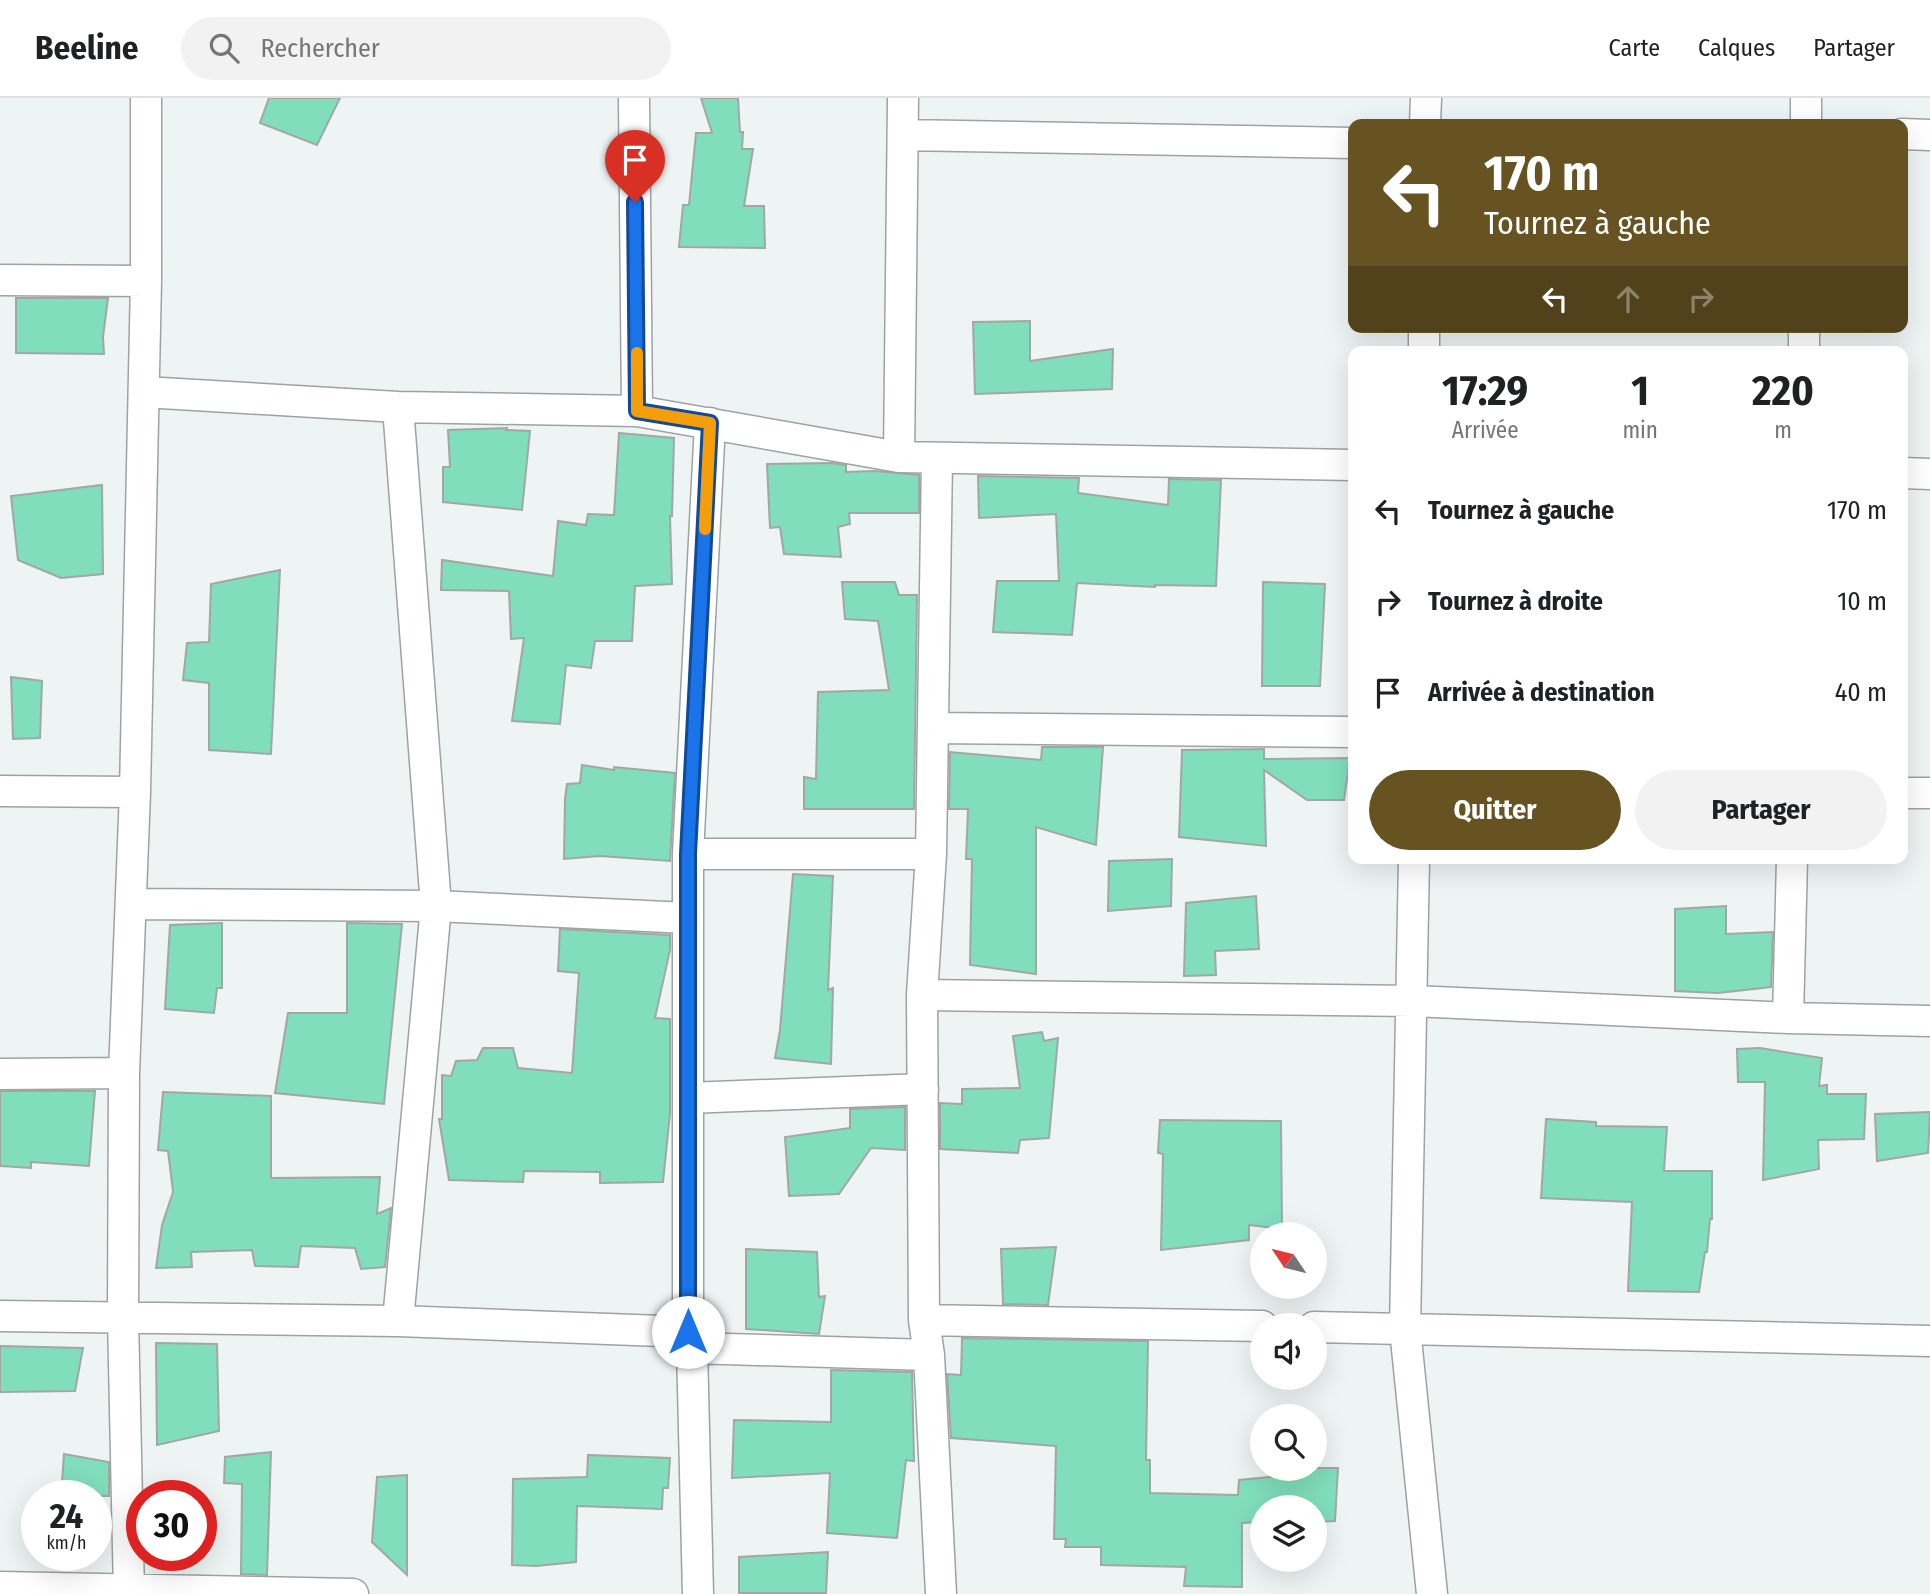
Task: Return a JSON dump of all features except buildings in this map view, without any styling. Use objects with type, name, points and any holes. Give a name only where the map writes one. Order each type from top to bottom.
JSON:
[{"type":"street","points":[[129,1591],[123,1317],[124,1073],[135,792],[146,281],[146,98]]},
{"type":"street","points":[[634,98],[637,411]]},
{"type":"street","points":[[899,457],[903,98]]},
{"type":"street","points":[[1425,119],[1426,98]]},
{"type":"street","points":[[1806,119],[1807,98]]},
{"type":"street","points":[[1908,134],[1930,135]]},
{"type":"street","points":[[903,135],[1348,143]]},
{"type":"street","points":[[0,280],[146,281]]},
{"type":"street","points":[[144,391],[398,407],[637,411],[899,457],[1348,465]]},
{"type":"street","points":[[398,407],[436,906],[398,1321]]},
{"type":"street","points":[[698,1594],[690,1340],[688,854],[710,423]]},
{"type":"street","points":[[937,458],[931,854],[922,995],[925,1320],[941,1594]]},
{"type":"street","points":[[1908,473],[1930,474]]},
{"type":"street","points":[[933,728],[1348,732]]},
{"type":"street","points":[[0,791],[135,792]]},
{"type":"street","points":[[1908,793],[1930,793]]},
{"type":"street","points":[[688,854],[931,854]]},
{"type":"street","points":[[1414,864],[1405,1329],[1432,1594]]},
{"type":"street","points":[[1788,1018],[1793,864]]},
{"type":"street","points":[[131,904],[436,906],[688,918]]},
{"type":"street","points":[[922,995],[1413,1001],[1788,1018],[1930,1021]]},
{"type":"street","points":[[0,1074],[124,1073]]},
{"type":"street","points":[[688,1098],[923,1089]]},
{"type":"street","points":[[0,1316],[398,1321],[929,1355]]},
{"type":"street","points":[[925,1320],[1250,1326]]},
{"type":"street","points":[[1327,1327],[1930,1341]]},
{"type":"street","points":[[0,1587],[353,1594]]},
{"type":"slow traffic","points":[[637,353],[637,411],[710,423],[705,529]]},
{"type":"route","points":[[635,202],[637,411],[710,423],[688,854],[688,1332]]}]
